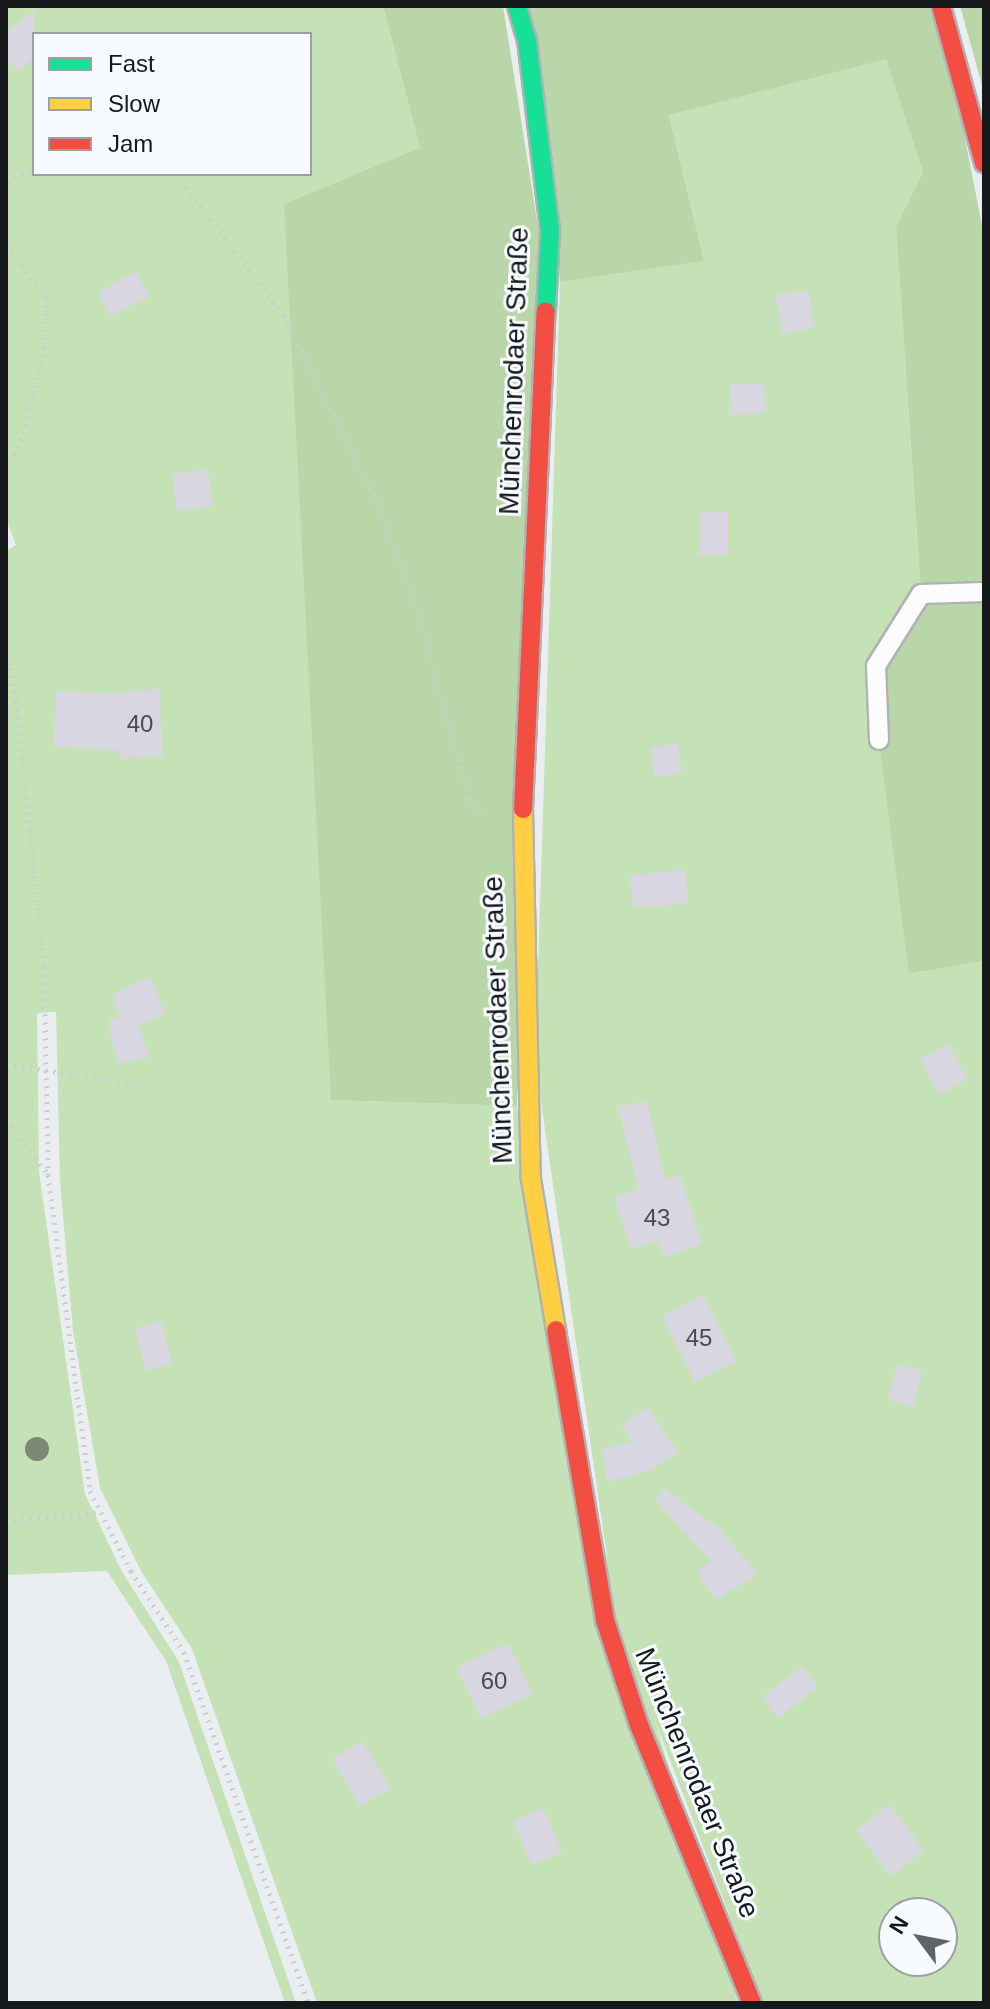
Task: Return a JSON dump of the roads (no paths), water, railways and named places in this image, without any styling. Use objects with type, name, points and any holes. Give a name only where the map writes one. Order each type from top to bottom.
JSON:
[{"type":"street","name":"Münchenrodaer Straße","points":[[517,6],[527,40],[550,230],[521,842],[531,1179],[605,1620],[639,1725],[752,2003]]},
{"type":"street","points":[[941,6],[984,163]]},
{"type":"lane","points":[[879,740],[876,666],[921,594],[984,592]]}]
